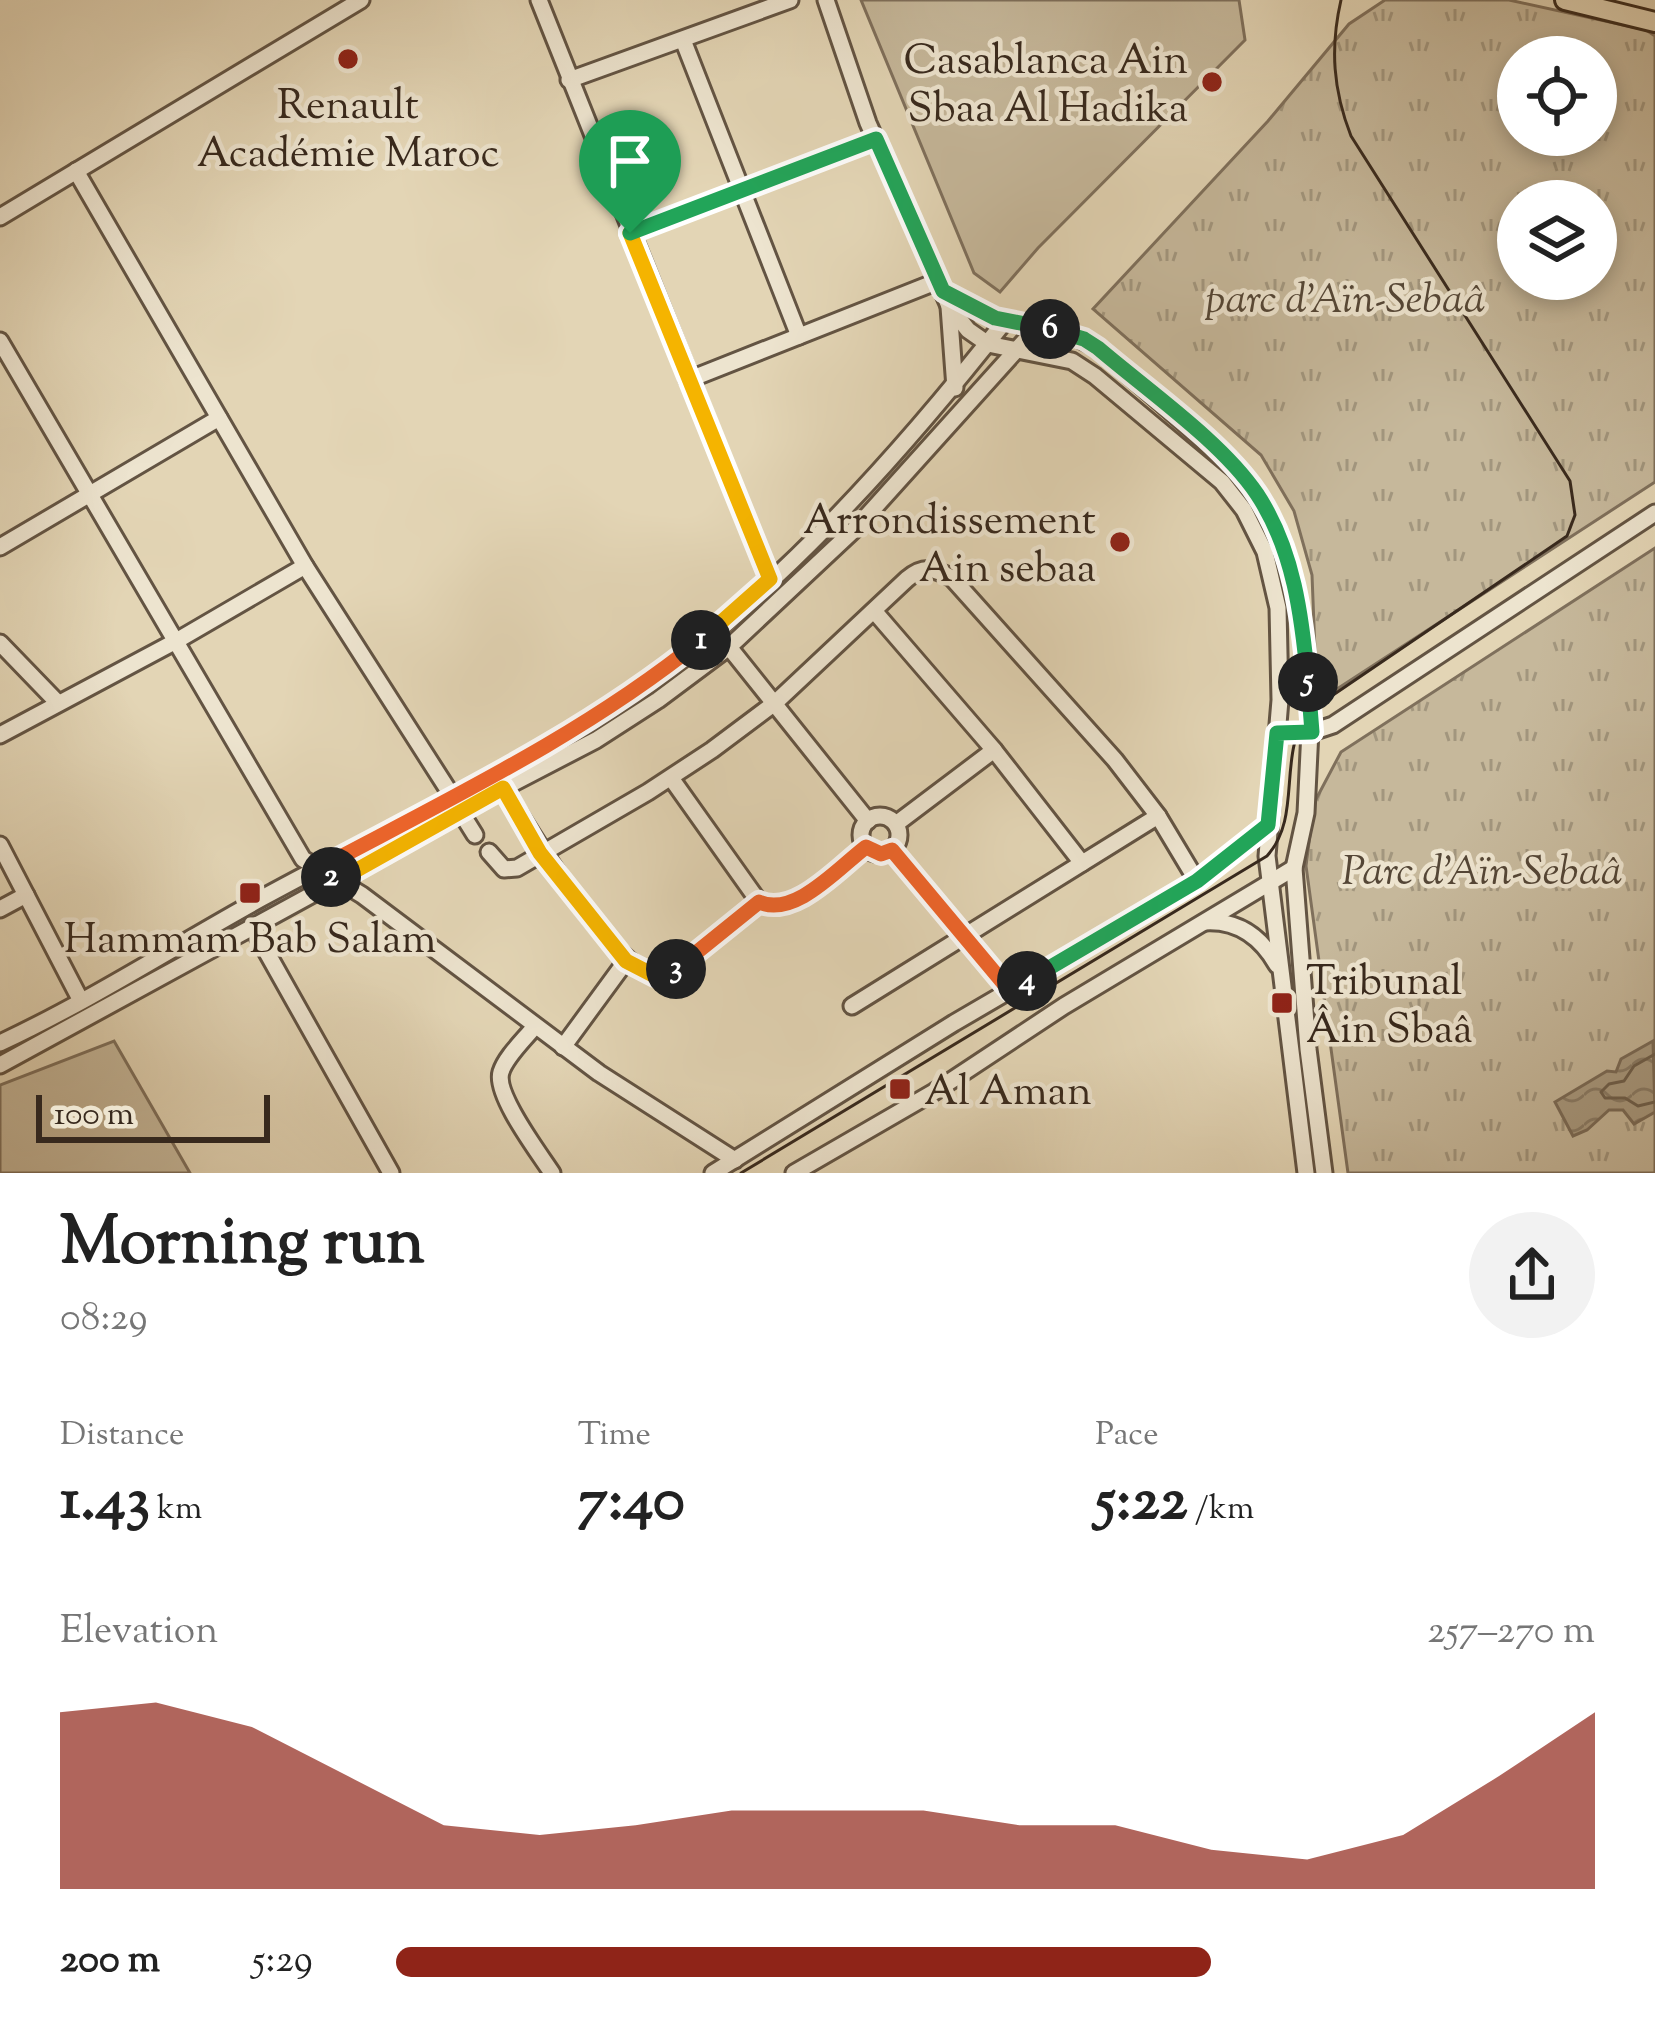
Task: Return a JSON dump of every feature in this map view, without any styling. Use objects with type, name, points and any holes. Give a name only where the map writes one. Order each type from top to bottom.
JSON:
[{"type":"main road","points":[[1565,0],[1655,22]]},
{"type":"street","points":[[0,217],[361,0]]},
{"type":"street","points":[[539,0],[770,579]]},
{"type":"street","points":[[569,80],[790,0]]},
{"type":"street","points":[[826,0],[876,139],[943,293],[968,330],[988,344],[1052,355],[1084,368],[1189,452],[1237,500],[1259,539],[1276,591],[1280,700],[1268,825],[1270,883],[1318,1172]]},
{"type":"street","points":[[683,40],[799,336]]},
{"type":"street","points":[[630,233],[876,139]]},
{"type":"street","points":[[76,171],[305,566],[475,835]]},
{"type":"street","points":[[943,293],[955,388]]},
{"type":"street","points":[[688,380],[799,336],[943,293],[1005,321],[1084,339],[1230,463],[1253,489],[1278,533],[1294,583],[1312,732],[1304,823],[1294,868],[1318,1172]]},
{"type":"street","points":[[0,1065],[339,880],[633,692],[707,635],[871,481],[955,388],[1005,321]]},
{"type":"street","points":[[0,1043],[316,870],[456,804],[503,788],[630,720],[729,647],[890,494],[1038,326]]},
{"type":"street","points":[[0,341],[295,847],[316,870],[339,880],[563,1047],[735,1160]]},
{"type":"street","points":[[0,520],[7,543],[220,418]]},
{"type":"street","points":[[1277,733],[1312,732],[1357,710],[1655,513]]},
{"type":"street","points":[[0,734],[305,566]]},
{"type":"street","points":[[489,852],[504,869],[512,870],[671,778],[776,702],[922,569],[930,568],[952,578],[1115,760],[1158,816],[1197,881]]},
{"type":"street","points":[[875,611],[994,750],[1082,863]]},
{"type":"street","points":[[0,643],[58,703]]},
{"type":"street","points":[[729,647],[868,821]]},
{"type":"street","points":[[896,824],[994,750]]},
{"type":"street","points":[[671,778],[759,902],[771,907],[791,903],[866,847]]},
{"type":"street","points":[[503,788],[540,853],[626,961],[647,974],[668,974],[759,902]]},
{"type":"street","points":[[883,816],[896,824],[898,841],[892,850],[881,854],[866,847],[862,833],[868,821],[883,816]]},
{"type":"street","points":[[852,1006],[1158,816]]},
{"type":"street","points":[[713,1173],[1197,881],[1268,825]]},
{"type":"street","points":[[0,845],[80,999]]},
{"type":"street","points":[[892,850],[1010,991]]},
{"type":"street","points":[[794,1173],[1294,868]]},
{"type":"street","points":[[0,909],[26,896]]},
{"type":"street","points":[[1202,923],[1228,923],[1255,937],[1271,955],[1285,989]]},
{"type":"street","points":[[252,926],[392,1173]]},
{"type":"street","points":[[563,1047],[626,961]]},
{"type":"street","points":[[536,1026],[506,1063],[500,1078],[506,1099],[552,1173]]},
{"type":"green space","points":[[861,0],[1239,0],[1245,40],[1000,292],[974,273]]},
{"type":"green space","name":"parc d'Aïn-Sebaâ","points":[[1385,0],[1509,0],[1646,30],[1655,36],[1655,482],[1317,702],[1312,575],[1294,511],[1261,455],[1093,309],[1268,121],[1349,24]]},
{"type":"green space","name":"Parc d'Aïn-Sebaâ","points":[[1655,548],[1655,1173],[1348,1173],[1306,866],[1314,803],[1341,752]]},
{"type":"green space","points":[[114,1041],[190,1173],[0,1173],[0,1085]]},
{"type":"water","points":[[1653,1041],[1655,1112],[1634,1124],[1623,1110],[1609,1110],[1573,1136],[1555,1102],[1607,1071],[1616,1072],[1621,1059]]},
{"type":"tram line","points":[[741,1173],[1267,856],[1284,822],[1294,745],[1311,710],[1567,536],[1575,515],[1570,481],[1351,136],[1335,69],[1341,0]]},
{"type":"place","name":"Renault Académie Maroc","points":[[348,59]]},
{"type":"place","name":"Casablanca Ain Sbaa Al Hadika","points":[[1212,82]]},
{"type":"place","name":"Arrondissement Ain sebaa","points":[[1120,542]]},
{"type":"place","name":"Hammam Bab Salam","points":[[250,893]]},
{"type":"place","name":"Tribunal Âin Sbaâ","points":[[1282,1003]]},
{"type":"place","name":"Al Aman","points":[[900,1089]]},
{"type":"route","points":[[876,139],[943,291],[995,318],[1084,339],[1230,463],[1253,489],[1278,533],[1299,606],[1306,660],[1312,732],[1277,733],[1268,825],[1197,881],[1010,991],[892,850],[881,854],[866,847],[791,903],[771,907],[759,902],[661,976],[647,974],[626,961],[540,853],[503,788],[339,880],[316,870],[619,701],[683,655],[770,579],[630,233],[876,139]]}]
